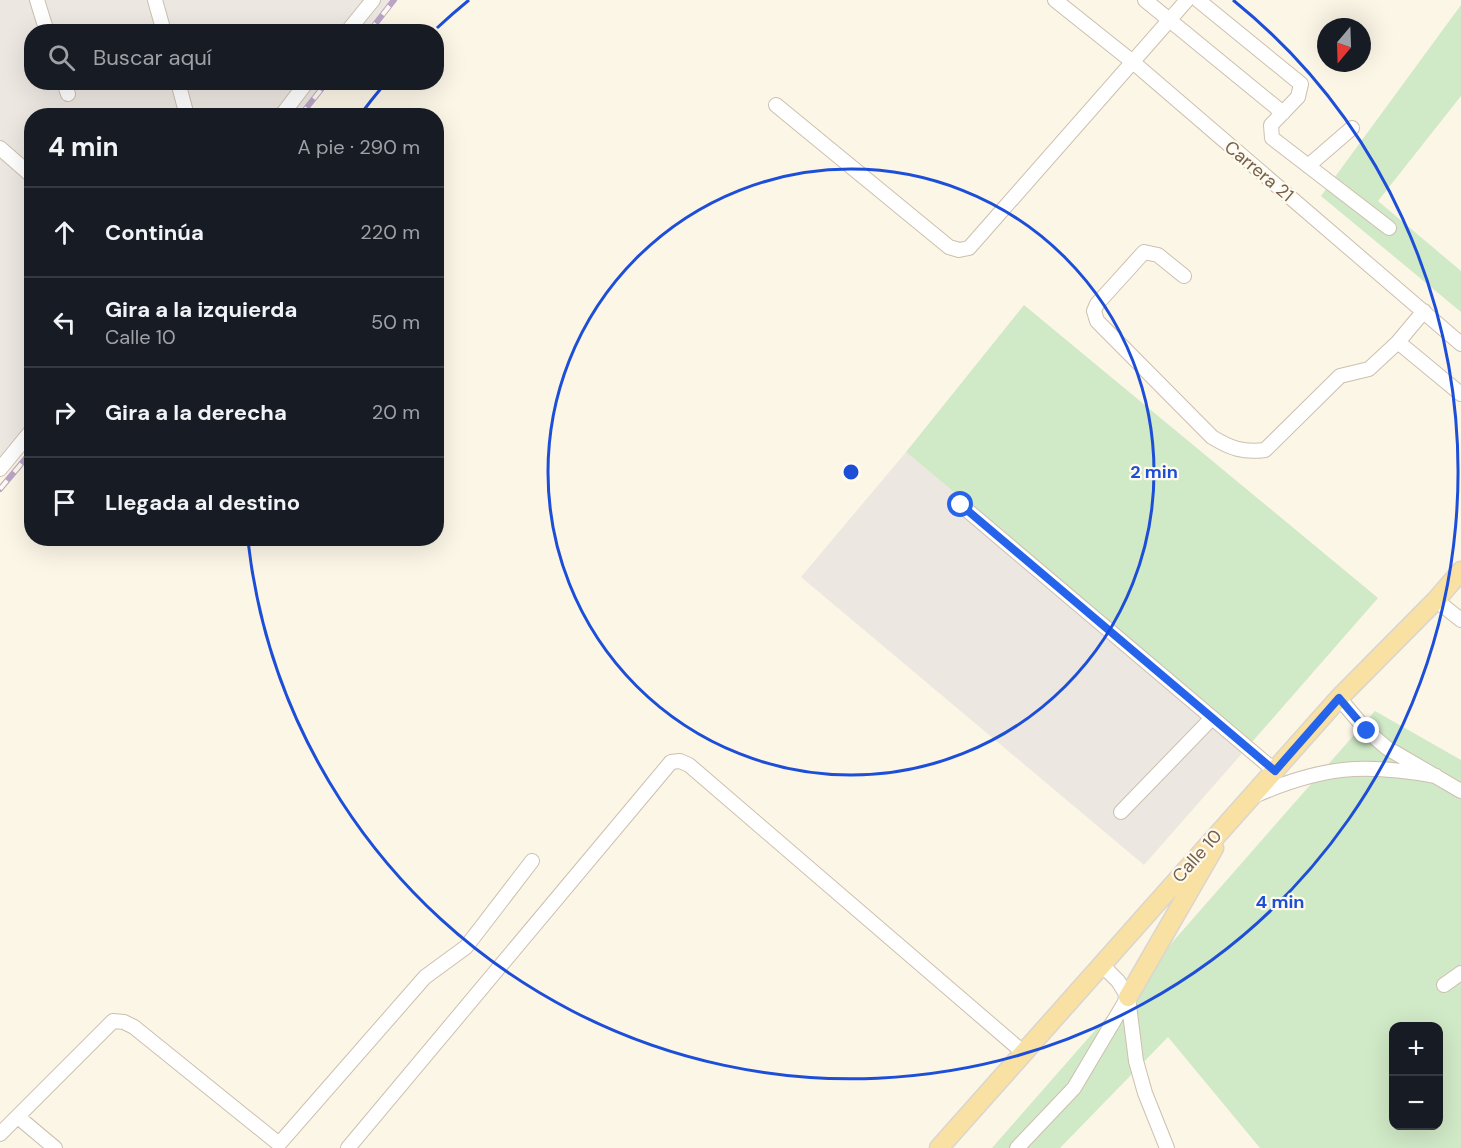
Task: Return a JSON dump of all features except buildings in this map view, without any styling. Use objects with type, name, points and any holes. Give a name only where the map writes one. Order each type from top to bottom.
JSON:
[{"type":"main road","name":"Calle 10","points":[[939,1148],[1339,698],[1436,600],[1461,571]]},
{"type":"main road","points":[[1128,997],[1191,891],[1226,824]]},
{"type":"street","points":[[37,0],[44,24]]},
{"type":"street","points":[[155,0],[162,24]]},
{"type":"street","points":[[354,24],[373,0]]},
{"type":"street","name":"Carrera 21","points":[[1055,0],[1134,63],[1461,344]]},
{"type":"street","points":[[1145,0],[1283,113]]},
{"type":"street","points":[[776,105],[949,247],[959,250],[969,248],[1187,0]]},
{"type":"street","points":[[1198,0],[1301,84],[1298,97],[1271,125],[1272,138],[1389,228]]},
{"type":"street","points":[[180,90],[185,108]]},
{"type":"street","points":[[286,108],[301,90]]},
{"type":"street","points":[[1308,166],[1353,128]]},
{"type":"street","points":[[0,148],[24,169]]},
{"type":"street","points":[[1184,276],[1158,255],[1144,252],[1094,311],[1097,321],[1212,437],[1230,448],[1249,453],[1265,450],[1340,376],[1369,369],[1398,342],[1424,311]]},
{"type":"street","points":[[1398,342],[1461,394]]},
{"type":"street","points":[[0,469],[24,440]]},
{"type":"street","points":[[961,505],[1275,771]]},
{"type":"street","points":[[1436,600],[1461,620]]},
{"type":"street","points":[[1339,698],[1367,731],[1388,748],[1461,791]]},
{"type":"street","points":[[1121,812],[1212,718]]},
{"type":"street","points":[[348,1148],[671,762],[689,765],[1024,1053]]},
{"type":"street","points":[[1252,796],[1296,778],[1342,768],[1389,768],[1436,776]]},
{"type":"street","points":[[0,1134],[113,1021],[124,1022],[277,1146],[426,977],[466,948],[532,861]]},
{"type":"street","points":[[1101,964],[1118,981],[1128,997],[1136,1061],[1145,1093],[1167,1148]]},
{"type":"street","points":[[1444,984],[1461,973]]},
{"type":"street","points":[[1017,1148],[1074,1088],[1128,997]]},
{"type":"street","points":[[18,1117],[55,1148]]},
{"type":"shaded area","points":[[0,0],[391,0],[371,24],[24,24],[24,90],[317,90],[302,108],[24,108],[24,447],[0,476]]},
{"type":"shaded area","points":[[906,452],[1252,742],[1144,865],[801,577]]},
{"type":"green space","points":[[1461,5],[1461,96],[1378,201],[1461,271],[1461,312],[1321,196]]},
{"type":"green space","points":[[1024,305],[1378,598],[1252,742],[906,452]]},
{"type":"green space","points":[[1375,711],[1461,760],[1461,1148],[1260,1148],[1168,1037],[1060,1148],[992,1148]]},
{"type":"railway","points":[[375,24],[394,0]]},
{"type":"railway","points":[[306,108],[321,90]]},
{"type":"railway","points":[[0,489],[24,460]]},
{"type":"route","points":[[961,505],[1275,771],[1339,698],[1367,731]]}]
